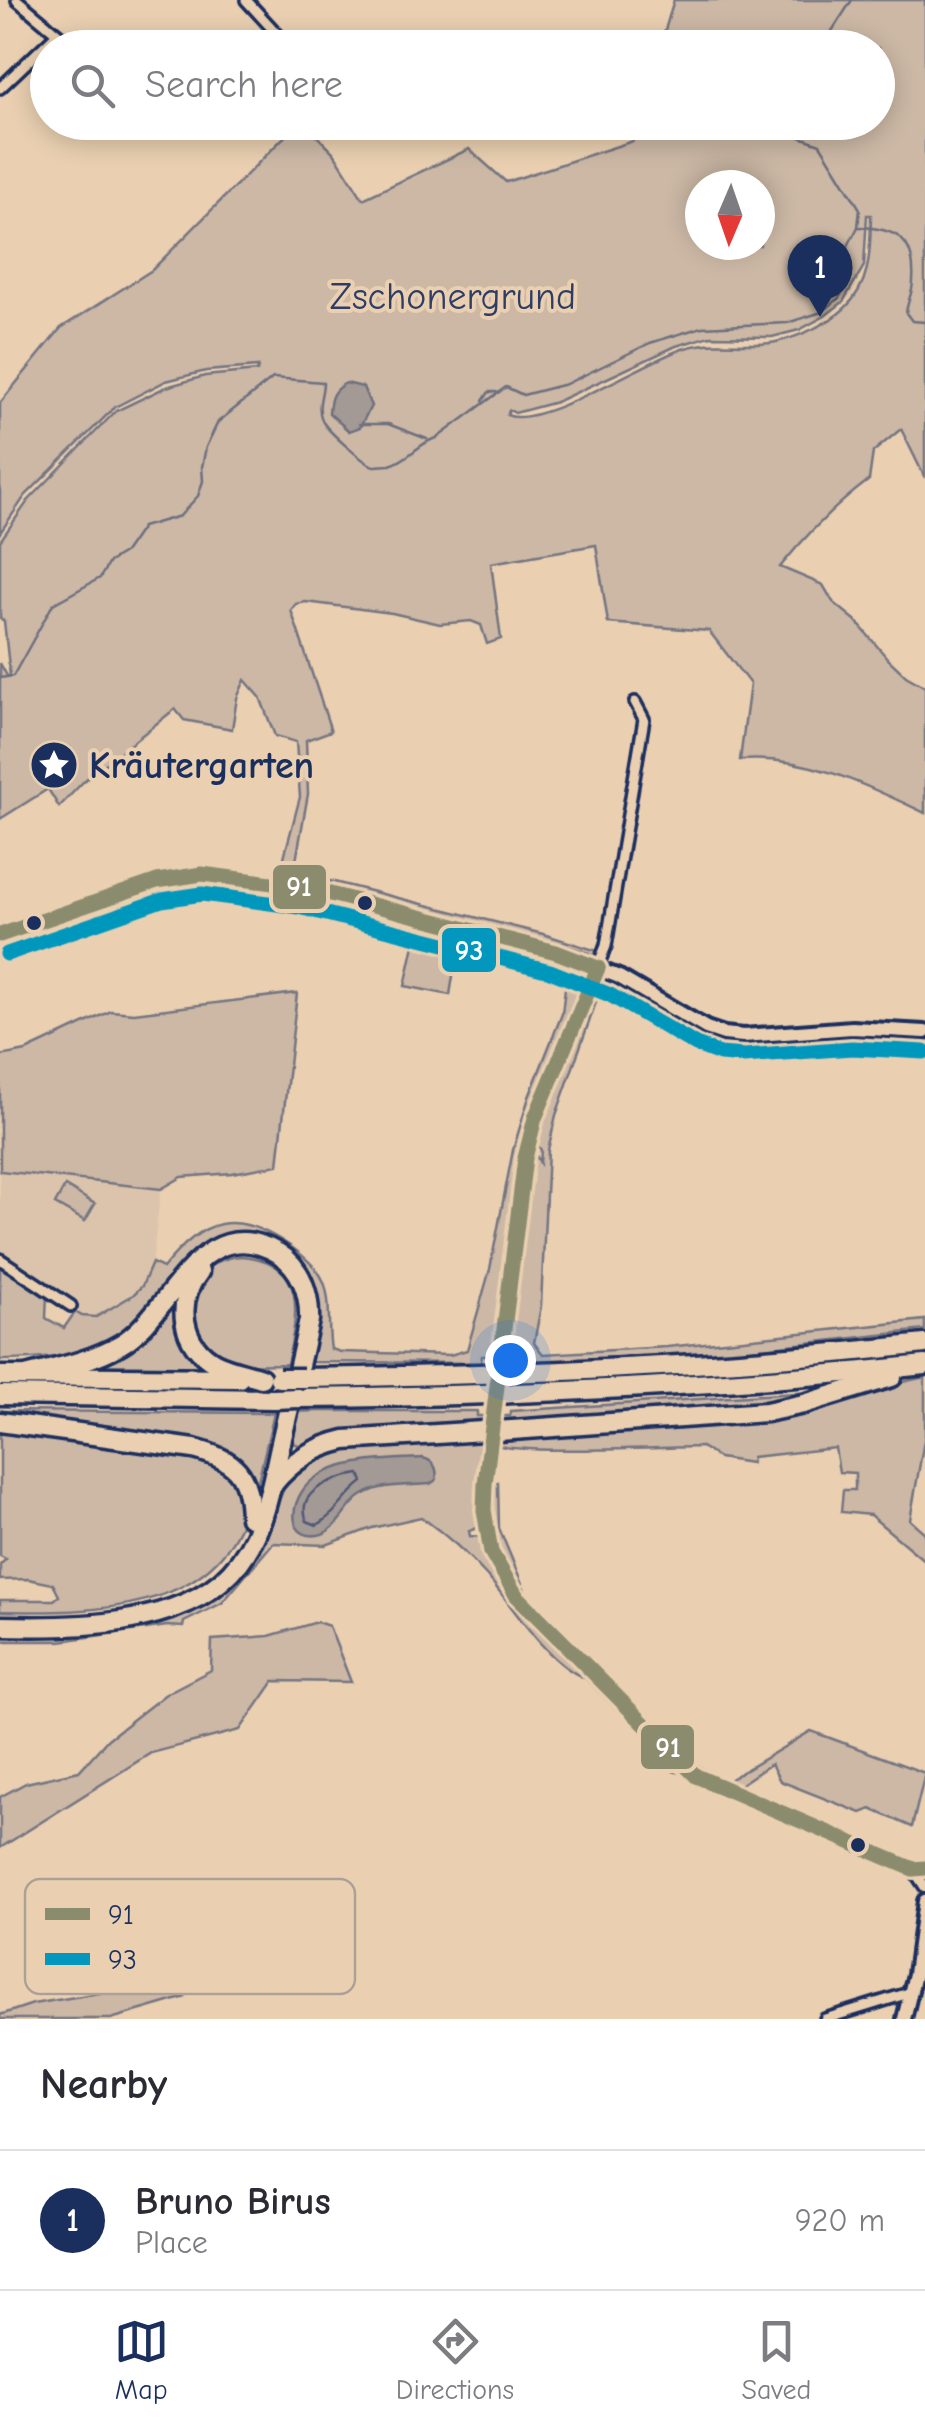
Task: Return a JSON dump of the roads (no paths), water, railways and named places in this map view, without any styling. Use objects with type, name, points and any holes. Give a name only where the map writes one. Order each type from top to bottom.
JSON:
[{"type":"highway","points":[[0,1626],[99,1623],[192,1602],[230,1574],[257,1533],[270,1489],[309,1320],[309,1302],[301,1278],[278,1254],[258,1246],[236,1244],[214,1249],[200,1258],[142,1327],[122,1344],[79,1362],[26,1376]]},
{"type":"highway","points":[[0,1616],[98,1614],[176,1596],[204,1582],[238,1546],[258,1498],[299,1327],[300,1304],[292,1280],[272,1260],[251,1253],[223,1256],[202,1268],[191,1282],[184,1306],[188,1334],[196,1348],[213,1362],[270,1378]]},
{"type":"highway","points":[[0,1376],[303,1378],[589,1372],[738,1363],[925,1344]]},
{"type":"highway","points":[[270,1489],[291,1464],[324,1445],[345,1440],[492,1426],[766,1412],[925,1366]]},
{"type":"highway","points":[[0,1396],[274,1399],[608,1391],[739,1384],[925,1366]]},
{"type":"highway","points":[[0,1422],[194,1448],[216,1455],[240,1471],[246,1484],[250,1517]]},
{"type":"street","points":[[17,0],[53,30]]},
{"type":"street","points":[[246,0],[274,30]]},
{"type":"street","points":[[0,88],[30,63]]},
{"type":"street","points":[[501,1355],[525,1158],[536,1118],[606,946],[644,719],[636,702]]},
{"type":"street","points":[[0,935],[157,882],[202,874],[303,887],[556,952],[598,968],[706,1028],[724,1034],[852,1028],[925,1032]]},
{"type":"street","points":[[0,1260],[71,1306]]},
{"type":"street","points":[[492,1426],[485,1484],[486,1530],[491,1552],[516,1595],[696,1776],[913,1869],[925,1868]]},
{"type":"street","points":[[913,1869],[925,1886]]},
{"type":"street","points":[[904,2019],[921,1957],[925,1901]]},
{"type":"street","points":[[824,2019],[912,1992]]},
{"type":"water","points":[[346,383],[363,387],[371,406],[360,427],[349,431],[329,413],[333,395]]},
{"type":"water","points":[[423,1458],[436,1469],[436,1480],[430,1484],[371,1491],[357,1499],[325,1533],[307,1535],[295,1523],[301,1493],[329,1470],[355,1463]]},
{"type":"waterway","points":[[833,30],[852,0]]},
{"type":"waterway","points":[[0,678],[13,676],[53,604],[100,578],[109,562],[124,553],[142,527],[180,516],[198,496],[206,447],[218,422],[273,378],[323,382],[320,410],[325,424],[369,464],[390,465],[437,438],[506,387],[523,395],[566,384],[650,343],[702,327],[787,323],[822,312],[839,298],[850,277],[848,246],[858,227],[860,209],[820,144],[809,140]]},
{"type":"waterway","points":[[858,227],[892,233],[907,245],[913,281],[906,313],[912,321],[925,322]]},
{"type":"waterway","points":[[483,401],[489,392],[496,392]]},
{"type":"waterway","points":[[359,424],[388,424],[427,439]]},
{"type":"place","name":"Bruno Birus","points":[[820,317]]},
{"type":"place","name":"Kräutergarten","points":[[54,765]]},
{"type":"park label","name":"Zschonergrund","points":[[453,296]]}]
